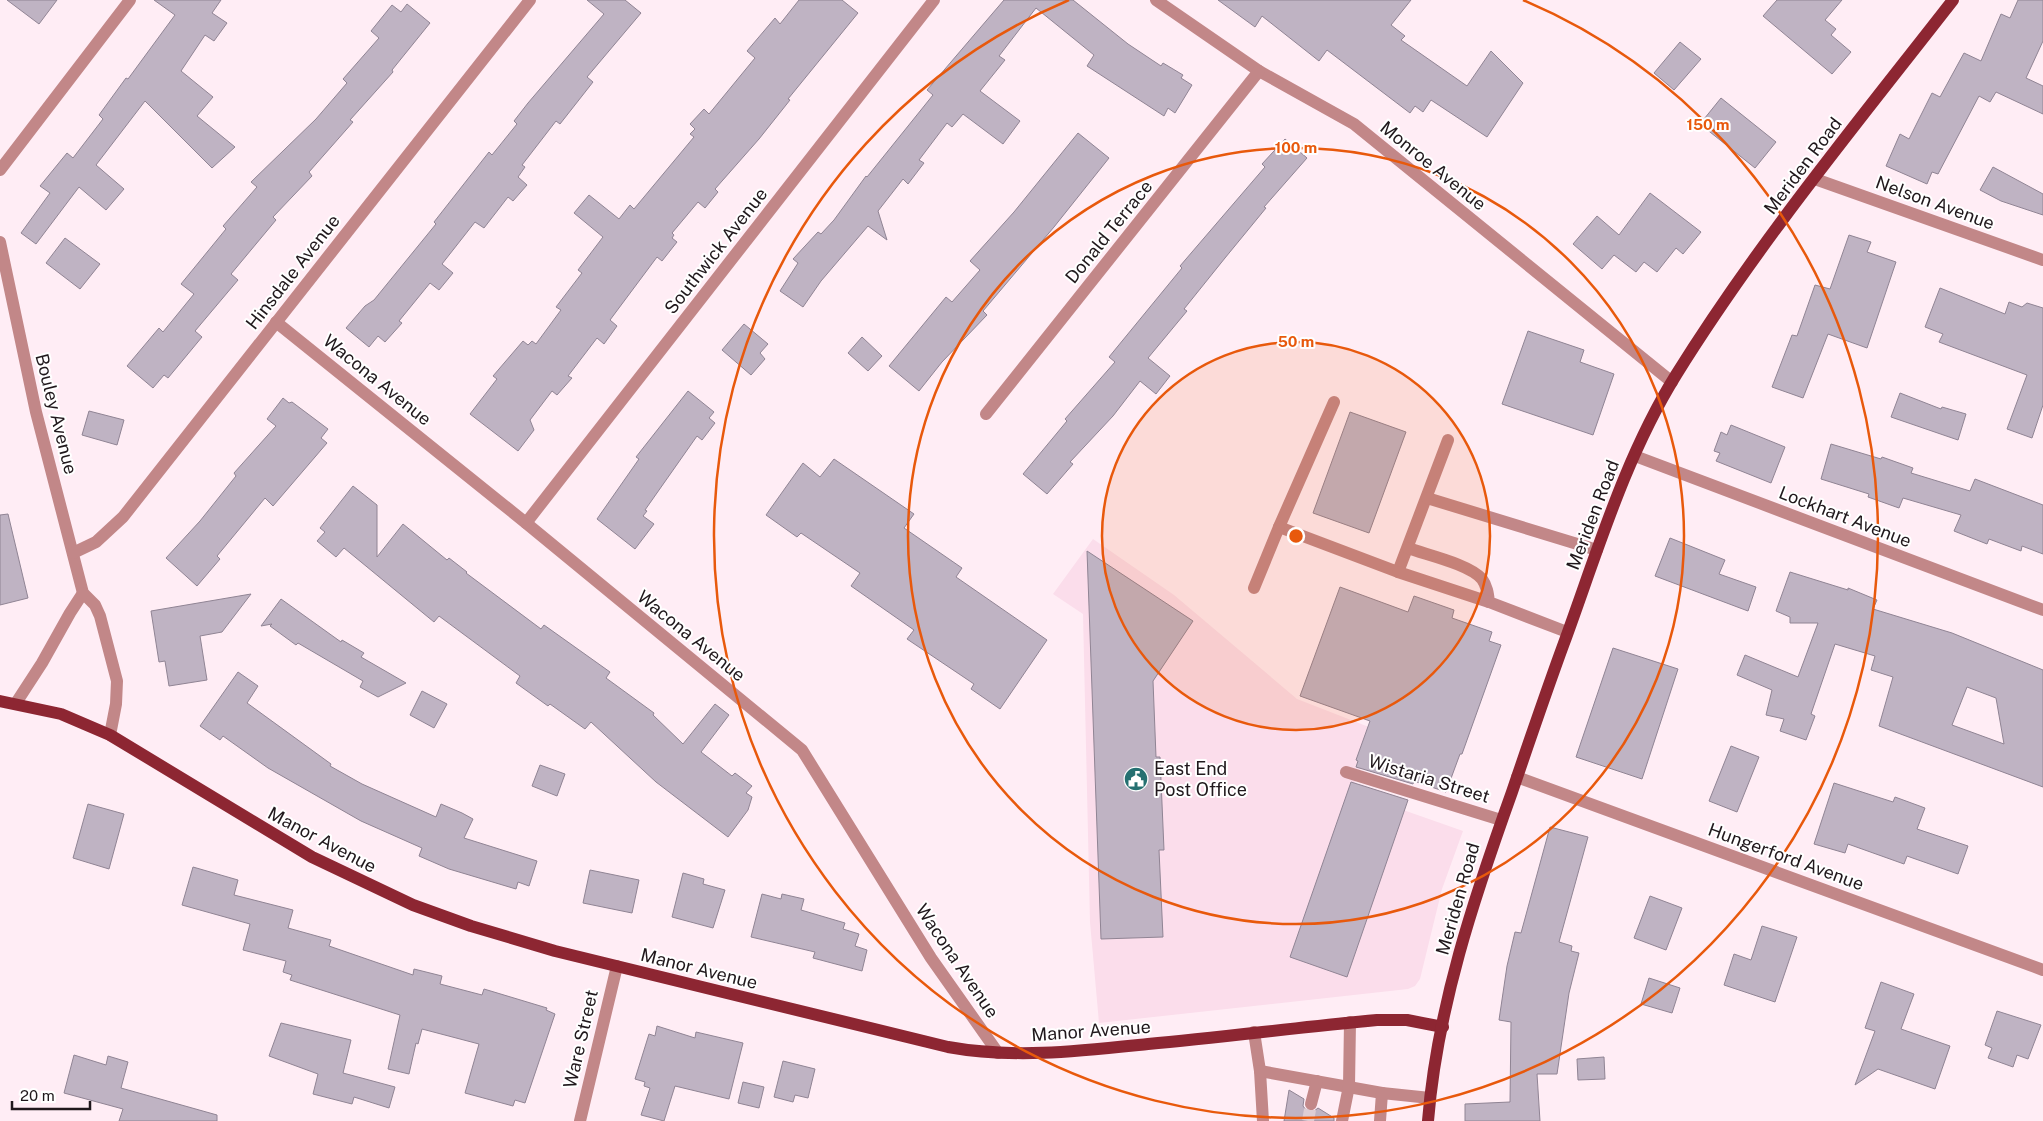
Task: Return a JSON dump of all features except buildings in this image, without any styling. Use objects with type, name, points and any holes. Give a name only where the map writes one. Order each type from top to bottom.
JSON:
[{"type":"main road","name":"Meriden Road","points":[[1428,1121],[1430,1098],[1443,1027],[1471,914],[1501,820],[1597,550],[1635,456],[1672,382],[1729,296],[1815,179],[1953,0]]},
{"type":"main road","name":"Manor Avenue","points":[[0,701],[60,714],[110,735],[162,765],[284,842],[360,881],[413,904],[497,935],[948,1047],[998,1053],[1099,1049],[1393,1019],[1443,1027]]},
{"type":"street","points":[[0,170],[130,0]]},
{"type":"street","name":"Hinsdale Avenue","points":[[73,553],[96,542],[123,517],[530,0]]},
{"type":"street","name":"Southwick Avenue","points":[[526,522],[934,0]]},
{"type":"street","name":"Monroe Avenue","points":[[1156,0],[1259,71],[1354,124],[1672,382]]},
{"type":"street","name":"Donald Terrace","points":[[986,414],[1259,71]]},
{"type":"street","name":"Nelson Avenue","points":[[1815,179],[2043,260]]},
{"type":"street","name":"Bouley Avenue","points":[[0,242],[36,412],[83,593],[95,604],[100,616],[116,681],[116,704],[110,735]]},
{"type":"street","name":"Wacona Avenue","points":[[276,322],[526,522],[802,750],[931,958],[998,1053]]},
{"type":"street","points":[[1254,588],[1334,402]]},
{"type":"street","points":[[1398,572],[1448,440]]},
{"type":"street","name":"Lockhart Avenue","points":[[1635,456],[2043,610]]},
{"type":"street","points":[[1427,498],[1597,550]]},
{"type":"street","points":[[1280,527],[1398,572],[1489,602],[1568,632]]},
{"type":"street","points":[[1408,548],[1471,571],[1481,578],[1487,588],[1489,602]]},
{"type":"street","points":[[16,703],[83,593]]},
{"type":"street","name":"Wistaria Street","points":[[1346,772],[1501,820]]},
{"type":"street","name":"Hungerford Avenue","points":[[1517,776],[2043,970]]},
{"type":"street","name":"Ware Street","points":[[580,1121],[617,966]]},
{"type":"street","points":[[1342,1121],[1349,1086],[1350,1022]]},
{"type":"street","points":[[1254,1032],[1260,1071],[1263,1121]]},
{"type":"street","points":[[1260,1071],[1382,1093],[1430,1098]]},
{"type":"street","points":[[1311,1104],[1318,1081]]},
{"type":"street","points":[[1380,1121],[1382,1093]]},
{"type":"shaded area","points":[[1093,539],[1174,595],[1297,699],[1374,729],[1352,792],[1463,831],[1442,889],[1420,979],[1415,986],[1408,989],[1099,1023],[1090,922],[1083,614],[1053,594]]},
{"type":"tunnel","points":[[1308,1121],[1311,1104]]},
{"type":"place","name":"East End Post Office","points":[[1136,779]]}]
